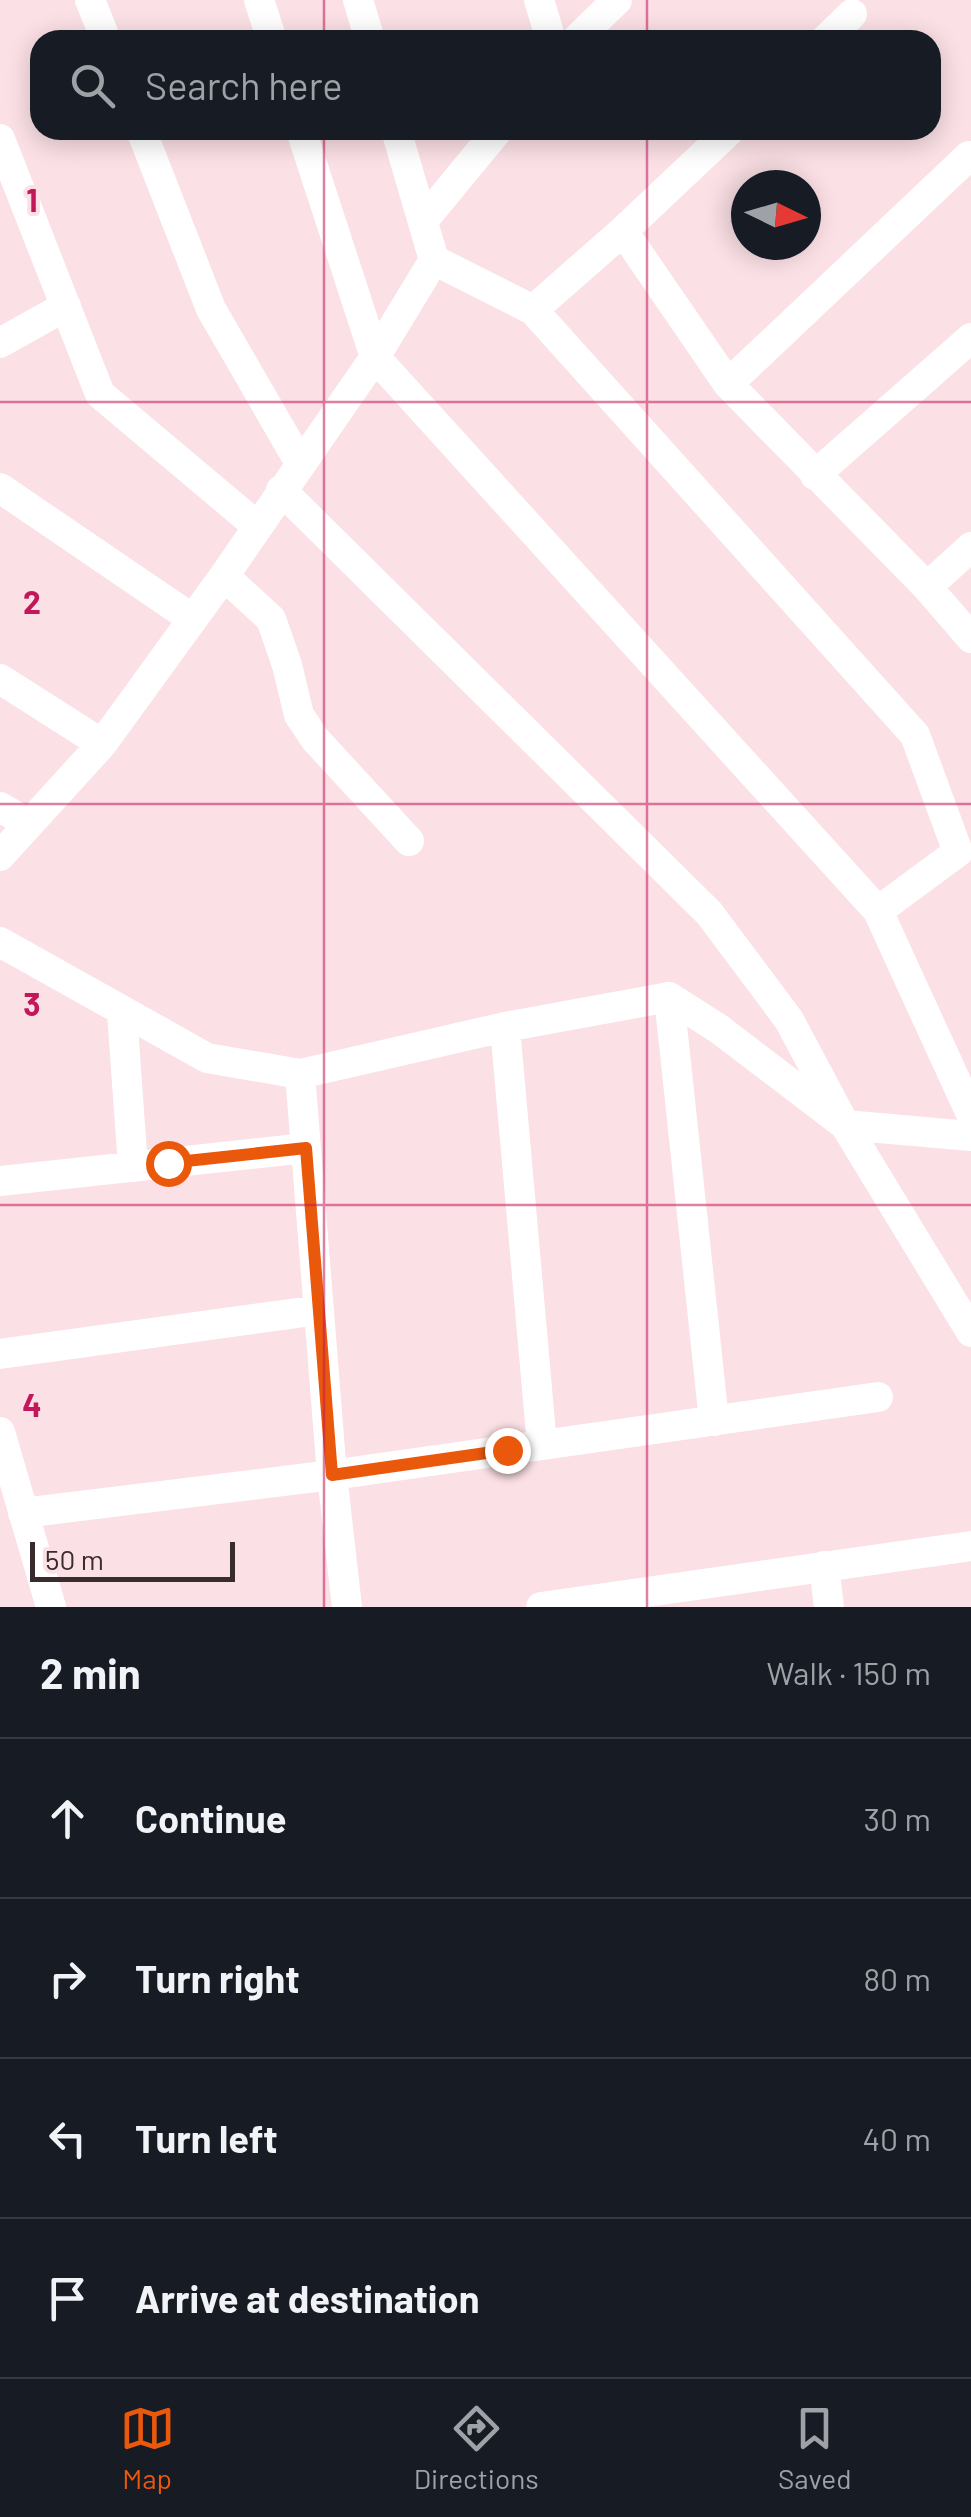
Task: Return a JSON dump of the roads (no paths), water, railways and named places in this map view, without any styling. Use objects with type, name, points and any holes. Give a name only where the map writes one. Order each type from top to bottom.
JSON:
[{"type":"street","points":[[90,0],[102,30]]},
{"type":"street","points":[[259,0],[269,30]]},
{"type":"street","points":[[358,0],[367,30]]},
{"type":"street","points":[[538,0],[548,30]]},
{"type":"street","points":[[586,30],[618,0]]},
{"type":"street","points":[[835,30],[852,14]]},
{"type":"street","points":[[0,139],[100,394],[257,526]]},
{"type":"street","points":[[145,140],[211,309],[300,462]]},
{"type":"street","points":[[304,140],[375,357],[878,910],[971,1114]]},
{"type":"street","points":[[0,856],[102,744],[375,357],[434,260],[399,140]]},
{"type":"street","points":[[423,221],[490,140]]},
{"type":"street","points":[[533,310],[719,140]]},
{"type":"street","points":[[728,384],[969,156],[971,159]]},
{"type":"street","points":[[623,231],[728,384],[927,587],[971,638]]},
{"type":"street","points":[[434,260],[533,310],[915,735],[965,862],[878,910]]},
{"type":"street","points":[[0,343],[66,306]]},
{"type":"street","points":[[815,475],[971,338]]},
{"type":"street","points":[[0,488],[192,618]]},
{"type":"street","points":[[281,490],[709,913],[789,1020],[845,1124],[971,1332]]},
{"type":"street","points":[[927,587],[971,547]]},
{"type":"street","points":[[224,576],[271,620],[288,664],[299,716],[314,739],[409,840]]},
{"type":"street","points":[[0,680],[102,744]]},
{"type":"street","points":[[0,807],[29,824]]},
{"type":"street","points":[[0,942],[208,1058],[300,1074],[506,1027],[670,997],[845,1124],[971,1136]]},
{"type":"street","points":[[670,997],[714,1420]]},
{"type":"street","points":[[122,1013],[134,1166]]},
{"type":"street","points":[[506,1027],[542,1445]]},
{"type":"street","points":[[300,1074],[332,1475],[347,1607]]},
{"type":"street","points":[[0,1181],[306,1148]]},
{"type":"street","points":[[0,1354],[319,1310]]},
{"type":"street","points":[[12,1495],[332,1475],[878,1397]]},
{"type":"street","points":[[0,1432],[12,1495],[51,1607]]},
{"type":"street","points":[[541,1607],[971,1546]]},
{"type":"street","points":[[824,1566],[829,1607]]}]
